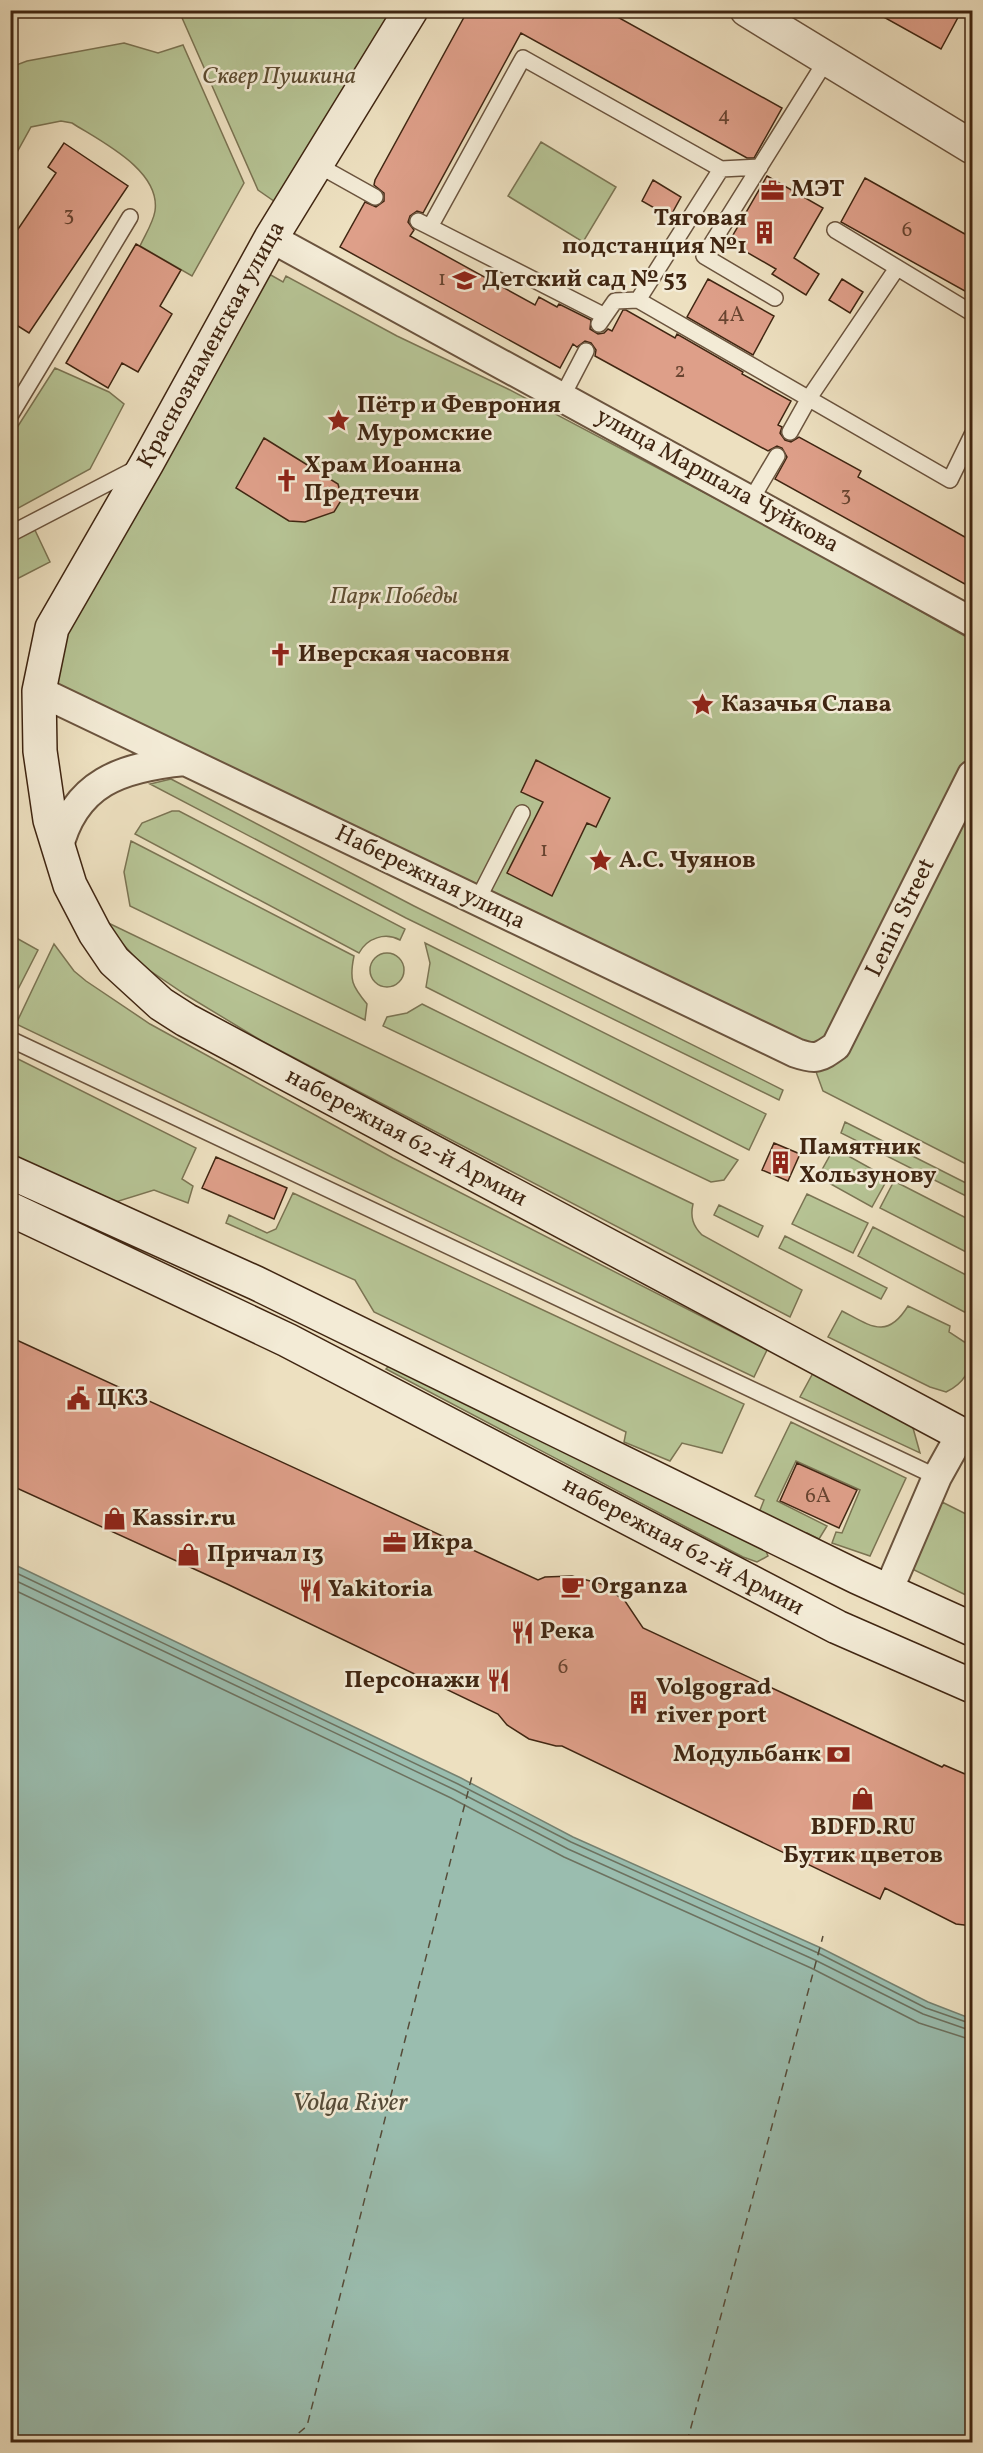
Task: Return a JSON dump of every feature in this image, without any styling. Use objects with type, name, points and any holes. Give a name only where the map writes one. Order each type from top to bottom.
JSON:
[{"type":"main road","name":"Краснознаменская улица","points":[[39,691],[52,628],[147,463],[271,238],[411,10]]},
{"type":"main road","points":[[747,10],[971,143]]},
{"type":"main road","name":"набережная 62-й Армии","points":[[39,691],[40,751],[44,787],[58,850],[70,885],[95,933],[114,961],[160,1004],[186,1020],[967,1437]]},
{"type":"main road","name":"набережная 62-й Армии","points":[[10,1172],[256,1283],[888,1591],[972,1629]]},
{"type":"main road","name":"набережная 62-й Армии","points":[[10,1209],[287,1340],[837,1627],[972,1686]]},
{"type":"street","name":"улица Маршала Чуйкова","points":[[271,238],[972,622]]},
{"type":"street","name":"Набережная улица","points":[[39,691],[796,1053],[811,1058],[823,1056]]},
{"type":"street","points":[[58,850],[63,830],[73,809],[87,793],[106,780],[131,771],[158,763],[185,761]]},
{"type":"street","name":"Lenin Street","points":[[823,1056],[836,1046],[972,775]]},
{"type":"street","name":"набережная 62-й Армии","points":[[888,1591],[937,1477],[967,1437]]},
{"type":"lane","points":[[760,167],[721,169],[523,58],[424,224],[601,319],[615,301],[638,300],[950,480],[972,435]]},
{"type":"lane","points":[[775,298],[704,256],[827,59]]},
{"type":"lane","points":[[316,164],[375,197]]},
{"type":"lane","points":[[638,300],[721,169]]},
{"type":"lane","points":[[10,416],[130,217]]},
{"type":"lane","points":[[835,230],[972,313]]},
{"type":"lane","points":[[790,432],[809,398],[897,268]]},
{"type":"lane","points":[[562,396],[586,351]]},
{"type":"lane","points":[[751,500],[777,456]]},
{"type":"lane","points":[[10,534],[147,463]]},
{"type":"lane","points":[[477,901],[522,813]]},
{"type":"lane","points":[[10,1039],[937,1477]]},
{"type":"green space","name":"Сквер Пушкина","points":[[179,11],[394,11],[281,206],[258,190]]},
{"type":"green space","points":[[124,43],[158,53],[183,45],[244,183],[192,276],[140,246],[154,215],[154,196],[139,170],[98,139],[72,123],[61,121],[31,127],[11,163],[11,67],[27,61]]},
{"type":"green space","points":[[541,142],[616,187],[583,242],[508,196]]},
{"type":"green space","name":"Парк Победы","points":[[255,266],[283,282],[286,276],[397,336],[508,389],[792,539],[972,640],[972,1167],[823,1091],[811,1058],[39,691],[52,628]]},
{"type":"green space","points":[[55,368],[109,392],[124,404],[90,469],[11,512],[11,437]]},
{"type":"green space","points":[[33,526],[50,562],[11,582],[11,538]]},
{"type":"green space","points":[[171,779],[414,906],[783,1090],[779,1100],[406,918],[150,784]]},
{"type":"green space","points":[[172,811],[179,811],[405,929],[400,940],[388,937],[377,938],[362,948],[359,953],[135,834],[142,823]]},
{"type":"green space","points":[[131,841],[354,956],[352,977],[355,987],[367,1004],[365,1020],[130,906],[124,872]]},
{"type":"green space","points":[[100,919],[693,1204],[693,1221],[702,1235],[802,1290],[790,1317],[262,1041],[143,966]]},
{"type":"green space","points":[[11,935],[38,950],[11,1003]]},
{"type":"green space","points":[[425,943],[766,1114],[749,1150],[426,987],[430,963]]},
{"type":"green space","points":[[54,944],[74,971],[86,981],[150,1024],[393,1158],[767,1350],[754,1377],[16,1024]]},
{"type":"green space","points":[[387,953],[399,958],[404,970],[399,982],[387,987],[375,982],[370,970],[375,958]]},
{"type":"green space","points":[[422,1004],[738,1160],[724,1180],[711,1182],[383,1026],[387,1017],[407,1013]]},
{"type":"green space","points":[[10,1055],[196,1148],[182,1179],[193,1186],[188,1203],[154,1190],[106,1205],[11,1158]]},
{"type":"green space","points":[[845,1122],[972,1186],[972,1199],[841,1133]]},
{"type":"green space","points":[[834,1148],[888,1178],[872,1207],[818,1177]]},
{"type":"green space","points":[[894,1181],[972,1221],[972,1255],[880,1208]]},
{"type":"green space","points":[[293,1193],[744,1404],[722,1453],[682,1443],[670,1461],[624,1442],[626,1432],[374,1312],[355,1280],[226,1223],[229,1215],[267,1233],[276,1229]]},
{"type":"green space","points":[[807,1194],[868,1223],[853,1253],[792,1224]]},
{"type":"green space","points":[[719,1205],[763,1226],[758,1237],[714,1215]]},
{"type":"green space","points":[[873,1227],[972,1278],[972,1316],[858,1256]]},
{"type":"green space","points":[[785,1236],[887,1288],[881,1299],[779,1248]]},
{"type":"green space","points":[[908,1306],[950,1326],[949,1332],[972,1347],[971,1361],[966,1374],[958,1384],[946,1392],[930,1387],[828,1337],[842,1311],[878,1327],[893,1323]]},
{"type":"green space","points":[[391,1364],[763,1544],[768,1556],[757,1562],[743,1557],[386,1369]]},
{"type":"green space","points":[[813,1373],[905,1420],[913,1428],[920,1453],[800,1397]]},
{"type":"green space","points":[[791,1422],[906,1478],[870,1556],[832,1543],[836,1532],[842,1533],[860,1490],[796,1461],[777,1501],[827,1526],[819,1539],[807,1533],[805,1537],[758,1515],[764,1500],[755,1496]]},
{"type":"green space","points":[[942,1502],[972,1517],[972,1598],[910,1568]]},
{"type":"water","name":"Volga River","points":[[11,1563],[461,1778],[573,1837],[821,1948],[928,2002],[972,2019],[972,2442],[11,2442]]},
{"type":"building","points":[[468,10],[605,10],[782,108],[754,158],[747,158],[521,33],[423,213],[417,211],[410,216],[408,222],[414,230],[410,236],[535,305],[539,297],[557,307],[559,304],[591,320],[590,329],[598,334],[608,329],[612,331],[623,310],[626,310],[675,338],[677,334],[791,401],[778,425],[782,427],[780,433],[785,440],[791,442],[799,437],[861,471],[858,477],[972,541],[972,588],[775,479],[787,457],[782,448],[777,446],[768,451],[595,356],[596,350],[591,343],[585,341],[577,347],[573,344],[560,368],[340,247],[365,202],[376,207],[384,201],[384,193],[374,185],[375,180]]},
{"type":"building","points":[[871,10],[962,10],[941,49]]},
{"type":"building","points":[[64,143],[128,186],[29,333],[10,321],[10,241],[56,173],[48,167]]},
{"type":"building","points":[[767,176],[823,208],[794,258],[819,274],[806,295],[772,274],[776,269],[729,242]]},
{"type":"building","points":[[865,178],[972,238],[972,295],[841,222]]},
{"type":"building","points":[[653,180],[681,197],[670,217],[642,201]]},
{"type":"building","points":[[136,244],[181,270],[160,306],[172,314],[138,372],[122,363],[108,388],[66,363]]},
{"type":"building","points":[[708,279],[774,316],[753,355],[687,317]]},
{"type":"building","points":[[842,279],[863,292],[850,313],[829,300]]},
{"type":"building","name":"Храм Иоанна Предтечи","points":[[264,438],[338,484],[342,499],[334,512],[305,522],[289,521],[236,488]]},
{"type":"building","points":[[536,760],[610,798],[596,827],[587,823],[552,896],[507,873],[543,802],[521,792]]},
{"type":"building","name":"Памятник Хользунову","points":[[774,1143],[800,1154],[788,1181],[762,1170]]},
{"type":"building","points":[[216,1157],[287,1188],[274,1219],[202,1188]]},
{"type":"building","name":"Volgograd river port","points":[[10,1337],[538,1580],[545,1577],[572,1576],[601,1584],[625,1601],[643,1628],[942,1767],[944,1765],[972,1777],[972,1926],[956,1924],[885,1888],[880,1899],[562,1746],[529,1739],[507,1725],[498,1714],[227,1584],[10,1485]]},
{"type":"building","points":[[797,1463],[857,1490],[839,1528],[780,1501]]},
{"type":"ferry route","points":[[288,2442],[307,2426],[473,1772]]},
{"type":"ferry route","points":[[687,2442],[823,1936]]},
{"type":"place","name":"МЭТ","points":[[773,190]]},
{"type":"place","name":"Тяговая подстанция №1","points":[[765,233]]},
{"type":"place","name":"Детский сад № 53","points":[[464,280]]},
{"type":"place","name":"Пётр и Феврония Муромские","points":[[339,420]]},
{"type":"place","name":"Храм Иоанна Предтечи","points":[[286,480]]},
{"type":"place","name":"Иверская часовня","points":[[280,655]]},
{"type":"place","name":"Казачья Слава","points":[[703,705]]},
{"type":"place","name":"А.С. Чуянов","points":[[601,861]]},
{"type":"place","name":"Памятник Хользунову","points":[[781,1162]]},
{"type":"place","name":"ЦКЗ","points":[[79,1399]]},
{"type":"place","name":"Kassir.ru","points":[[114,1519]]},
{"type":"place","name":"Икра","points":[[394,1543]]},
{"type":"place","name":"Причал 13","points":[[189,1555]]},
{"type":"place","name":"Organza","points":[[573,1587]]},
{"type":"place","name":"Yakitoria","points":[[310,1590]]},
{"type":"place","name":"Река","points":[[522,1632]]},
{"type":"place","name":"Персонажи","points":[[498,1681]]},
{"type":"place","name":"Volgograd river port","points":[[638,1702]]},
{"type":"place","name":"Модульбанк","points":[[839,1755]]},
{"type":"place","name":"BDFD.RU Бутик цветов","points":[[863,1798]]}]
